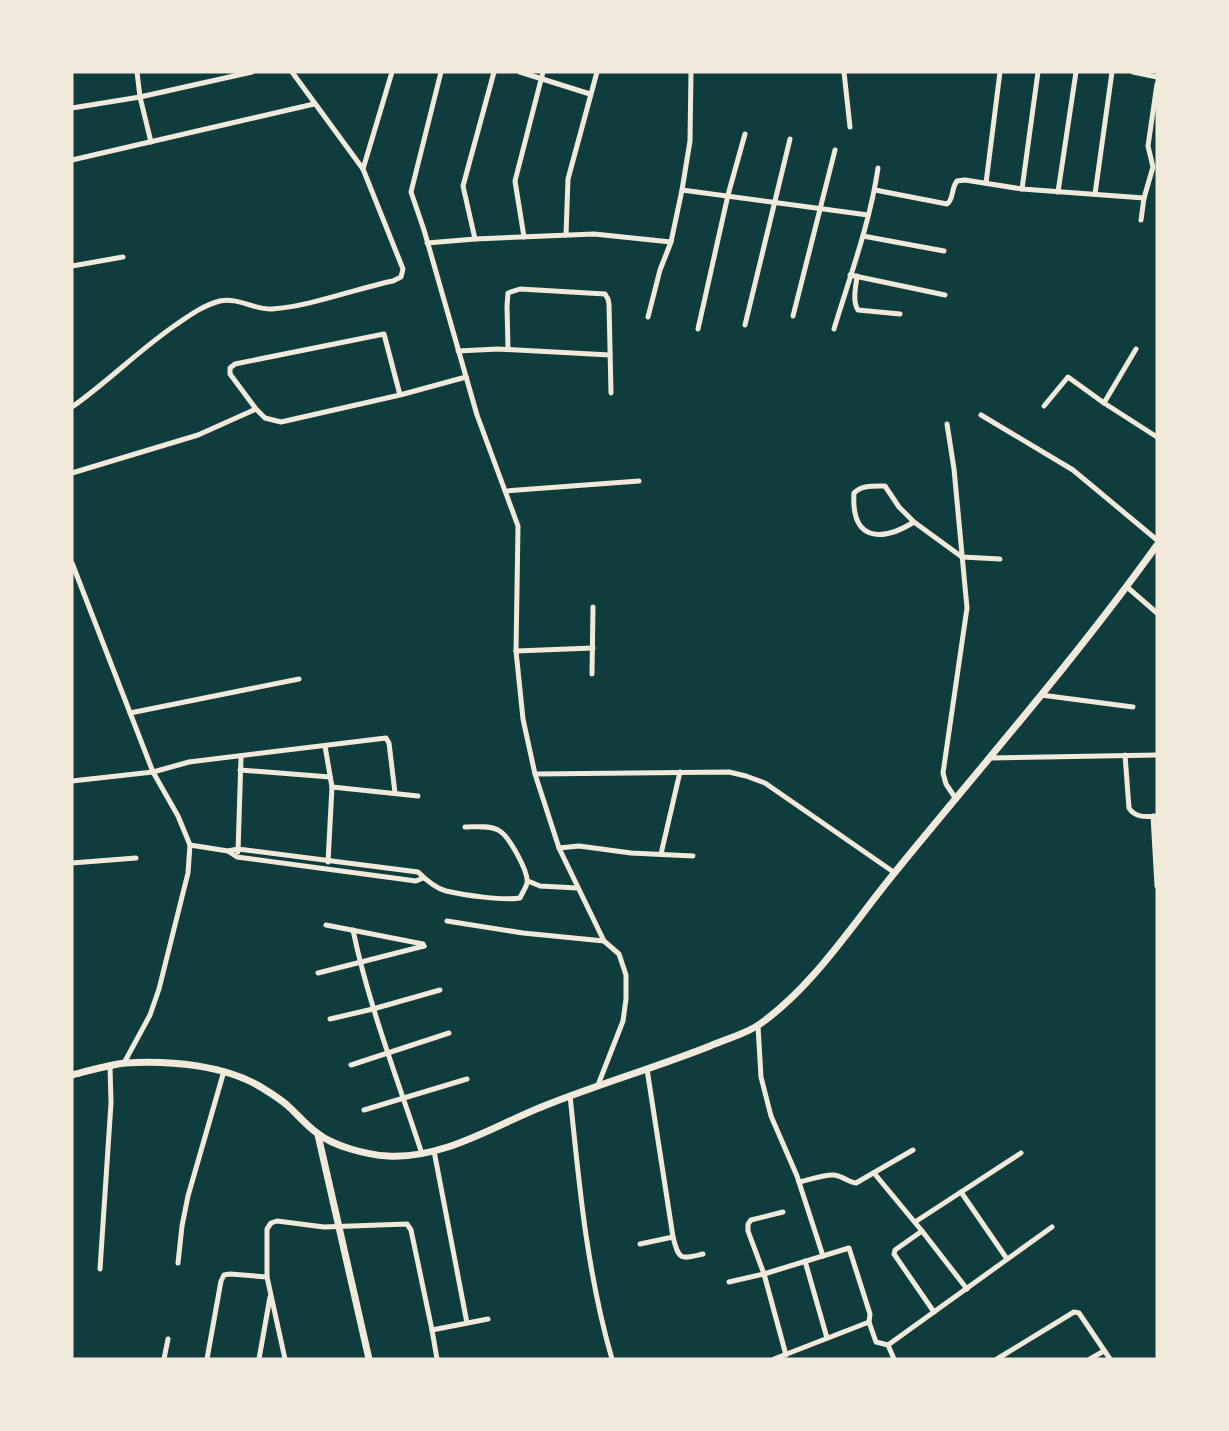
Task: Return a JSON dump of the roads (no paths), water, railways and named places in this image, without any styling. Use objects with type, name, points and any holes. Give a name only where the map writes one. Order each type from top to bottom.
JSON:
[{"type":"street","points":[[137,72],[151,142]]},
{"type":"street","points":[[72,108],[140,97],[252,72]]},
{"type":"street","points":[[72,407],[156,338],[196,311],[220,301],[234,301],[270,309],[393,282],[401,277],[404,269],[363,170],[292,72]]},
{"type":"street","points":[[363,170],[392,72]]},
{"type":"street","points":[[441,72],[411,192],[477,415],[518,526],[516,651],[523,719],[535,774],[559,849],[604,941],[619,954],[626,975],[623,1021],[598,1085]]},
{"type":"street","points":[[475,239],[463,186],[494,72]]},
{"type":"street","points":[[520,72],[542,74],[590,94]]},
{"type":"street","points":[[566,235],[568,179],[597,72]]},
{"type":"street","points":[[648,317],[660,270],[671,242],[682,190],[690,141],[691,72]]},
{"type":"street","points":[[844,72],[850,127]]},
{"type":"street","points":[[986,183],[1000,72]]},
{"type":"street","points":[[1022,189],[1038,72]]},
{"type":"street","points":[[1058,192],[1076,72]]},
{"type":"street","points":[[1095,194],[1112,72]]},
{"type":"street","points":[[1133,72],[1157,77]]},
{"type":"street","points":[[524,237],[514,181],[542,74]]},
{"type":"street","points":[[1141,220],[1144,198],[1155,166],[1149,157],[1148,146],[1157,84]]},
{"type":"street","points":[[72,160],[314,104]]},
{"type":"street","points":[[698,329],[728,195],[745,134]]},
{"type":"street","points":[[745,325],[790,139]]},
{"type":"street","points":[[793,316],[835,150]]},
{"type":"street","points":[[834,329],[853,275],[875,191],[878,168]]},
{"type":"street","points":[[875,191],[943,205],[950,202],[953,185],[957,181],[965,180],[1022,189],[1144,198]]},
{"type":"street","points":[[682,190],[868,215]]},
{"type":"street","points":[[427,243],[594,234],[671,242]]},
{"type":"street","points":[[863,236],[944,251]]},
{"type":"street","points":[[72,266],[123,257]]},
{"type":"street","points":[[853,275],[945,295]]},
{"type":"street","points":[[853,275],[855,306],[858,310],[900,314]]},
{"type":"street","points":[[508,349],[508,293],[520,289],[605,294],[609,304],[611,393]]},
{"type":"street","points":[[400,395],[384,334],[235,364],[230,368],[230,374],[256,409],[265,418],[281,422],[400,395],[466,377]]},
{"type":"street","points":[[458,351],[508,349],[610,355]]},
{"type":"street","points":[[1104,403],[1136,349]]},
{"type":"street","points":[[1044,406],[1068,377],[1157,437]]},
{"type":"street","points":[[72,473],[198,435],[256,409]]},
{"type":"street","points":[[981,415],[1073,470],[1157,540]]},
{"type":"street","points":[[947,424],[967,608],[943,773],[946,784],[956,799]]},
{"type":"street","points":[[506,491],[639,481]]},
{"type":"street","points":[[914,522],[888,534],[872,535],[859,526],[855,516],[854,493],[864,486],[885,486],[899,507],[914,522],[961,557],[1000,559]]},
{"type":"street","points":[[72,1075],[124,1063],[187,1065],[224,1071],[262,1088],[287,1105],[318,1135],[369,1153],[386,1156],[422,1154],[468,1140],[531,1110],[758,1026],[811,978],[991,758],[1127,587],[1157,545]]},
{"type":"street","points":[[72,562],[153,772],[178,816],[190,845],[188,873],[159,989],[150,1015],[124,1063]]},
{"type":"street","points":[[1127,587],[1157,613]]},
{"type":"street","points":[[592,674],[593,607]]},
{"type":"street","points":[[516,651],[593,648]]},
{"type":"street","points":[[131,713],[299,679]]},
{"type":"street","points":[[1041,695],[1133,707]]},
{"type":"street","points":[[72,781],[153,772],[189,762],[386,738],[389,743],[395,793]]},
{"type":"street","points":[[325,746],[332,787],[327,869]]},
{"type":"street","points":[[1125,755],[1129,808],[1139,816],[1155,816],[1157,886]]},
{"type":"street","points":[[991,758],[1157,755]]},
{"type":"street","points":[[237,857],[241,757]]},
{"type":"street","points":[[240,770],[331,777]]},
{"type":"street","points":[[660,855],[680,772]]},
{"type":"street","points":[[535,774],[738,773],[765,783],[895,873]]},
{"type":"street","points":[[332,787],[418,796]]},
{"type":"street","points":[[190,845],[418,872],[433,885],[445,890],[509,900],[520,898],[528,881],[526,872],[508,840],[500,830],[465,827]]},
{"type":"street","points":[[559,849],[579,846],[631,853],[693,856]]},
{"type":"street","points":[[228,851],[237,857],[416,881],[423,878]]},
{"type":"street","points":[[72,863],[136,858]]},
{"type":"street","points":[[528,881],[540,886],[577,888]]},
{"type":"street","points":[[447,920],[523,933],[604,941]]},
{"type":"street","points":[[318,973],[424,946],[326,925]]},
{"type":"street","points":[[353,930],[373,1009],[422,1154]]},
{"type":"street","points":[[330,1019],[440,990]]},
{"type":"street","points":[[758,1026],[761,1077],[771,1116],[799,1182],[823,1256]]},
{"type":"street","points":[[351,1065],[449,1033]]},
{"type":"street","points":[[100,1269],[111,1103],[110,1066]]},
{"type":"street","points":[[647,1069],[677,1254],[686,1258],[704,1254]]},
{"type":"street","points":[[178,1263],[188,1196],[224,1071]]},
{"type":"street","points":[[364,1111],[467,1079]]},
{"type":"street","points":[[570,1095],[580,1192],[593,1279],[612,1359]]},
{"type":"street","points":[[318,1135],[369,1359]]},
{"type":"street","points":[[799,1182],[837,1175],[856,1183],[913,1150]]},
{"type":"street","points":[[434,1151],[467,1322]]},
{"type":"street","points":[[915,1223],[1021,1153]]},
{"type":"street","points":[[874,1173],[967,1289]]},
{"type":"street","points":[[961,1192],[1007,1259]]},
{"type":"street","points":[[783,1212],[751,1220],[748,1231],[764,1274],[786,1355]]},
{"type":"street","points":[[285,1359],[267,1277],[267,1229],[271,1223],[277,1221],[324,1227],[407,1224],[437,1359]]},
{"type":"street","points":[[729,1282],[849,1248],[876,1342],[888,1345],[1052,1227]]},
{"type":"street","points":[[922,1231],[895,1250],[894,1255],[934,1312]]},
{"type":"street","points":[[640,1244],[673,1237]]},
{"type":"street","points":[[806,1261],[827,1338]]},
{"type":"street","points":[[207,1359],[224,1275],[267,1277]]},
{"type":"street","points":[[259,1359],[270,1294]]},
{"type":"street","points":[[998,1359],[1074,1312],[1079,1313],[1110,1359]]},
{"type":"street","points":[[432,1330],[488,1319]]},
{"type":"street","points":[[774,1359],[869,1322]]},
{"type":"street","points":[[164,1359],[168,1339]]},
{"type":"street","points":[[888,1345],[894,1359]]},
{"type":"street","points":[[1090,1359],[1104,1351]]}]
